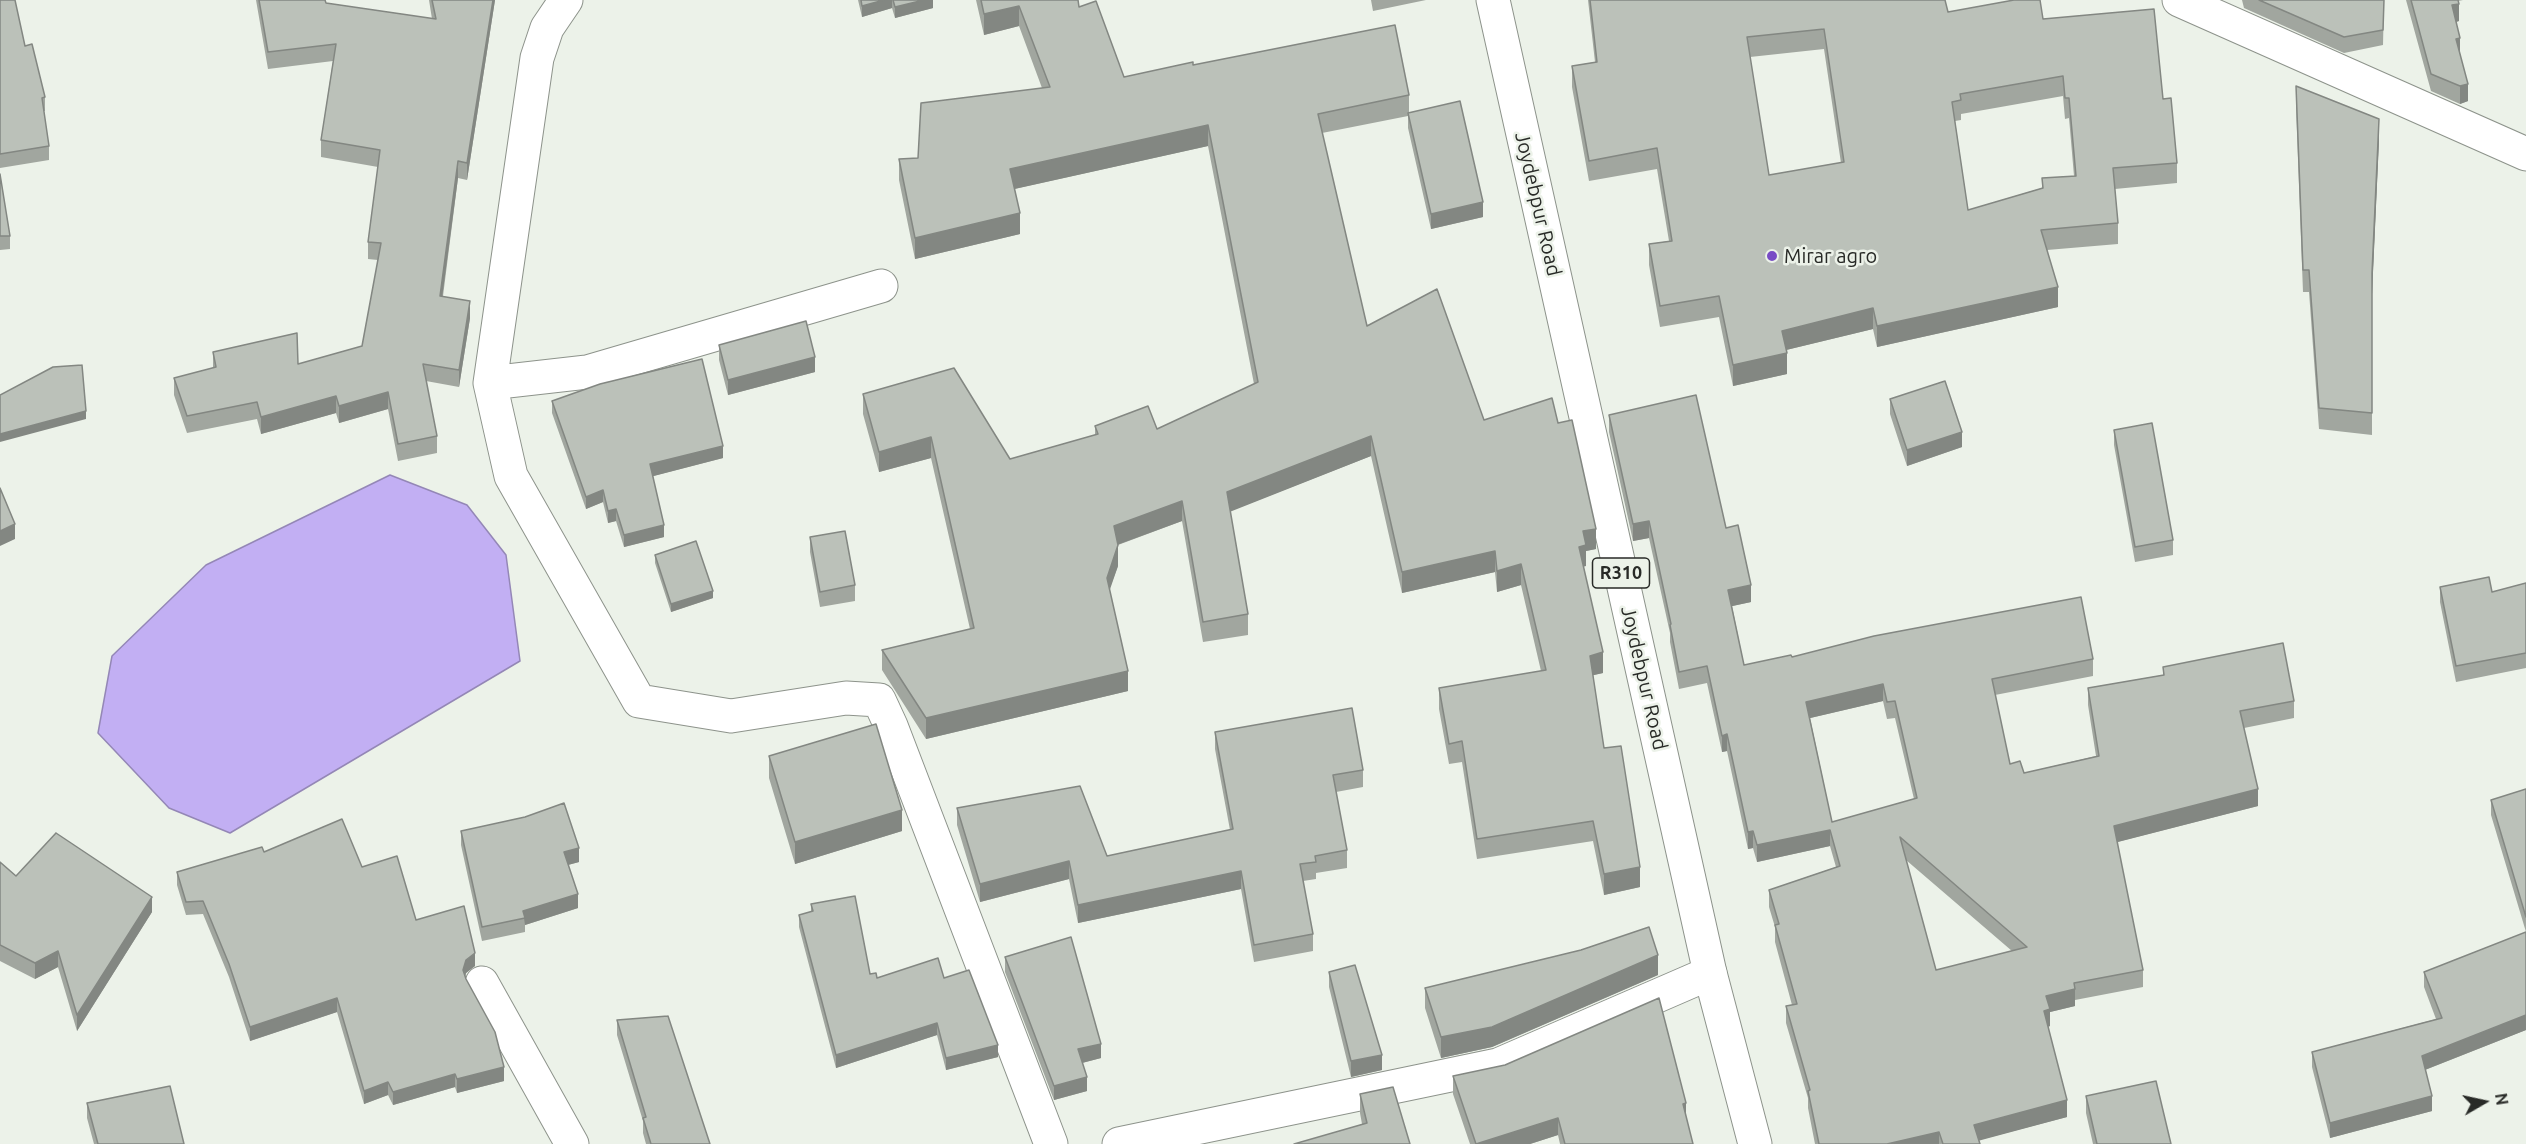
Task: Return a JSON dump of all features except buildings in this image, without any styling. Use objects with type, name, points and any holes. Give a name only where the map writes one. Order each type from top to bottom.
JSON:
[{"type":"street","points":[[566,0],[547,28],[537,58],[490,383],[511,476],[639,701],[731,717],[846,698],[879,700],[1051,1144]]},
{"type":"street","name":"Joydebpur Road","points":[[1493,0],[1710,973],[1755,1144]]},
{"type":"street","points":[[2179,0],[2526,154]]},
{"type":"street","points":[[490,383],[587,372],[881,286]]},
{"type":"street","points":[[1119,1144],[1498,1065],[1710,973]]},
{"type":"street","points":[[482,983],[572,1144]]},
{"type":"shaded area","points":[[390,475],[467,505],[506,555],[520,661],[230,833],[169,808],[98,733],[112,656],[206,565]]},
{"type":"place","name":"Mirar agro","points":[[1772,256]]}]
